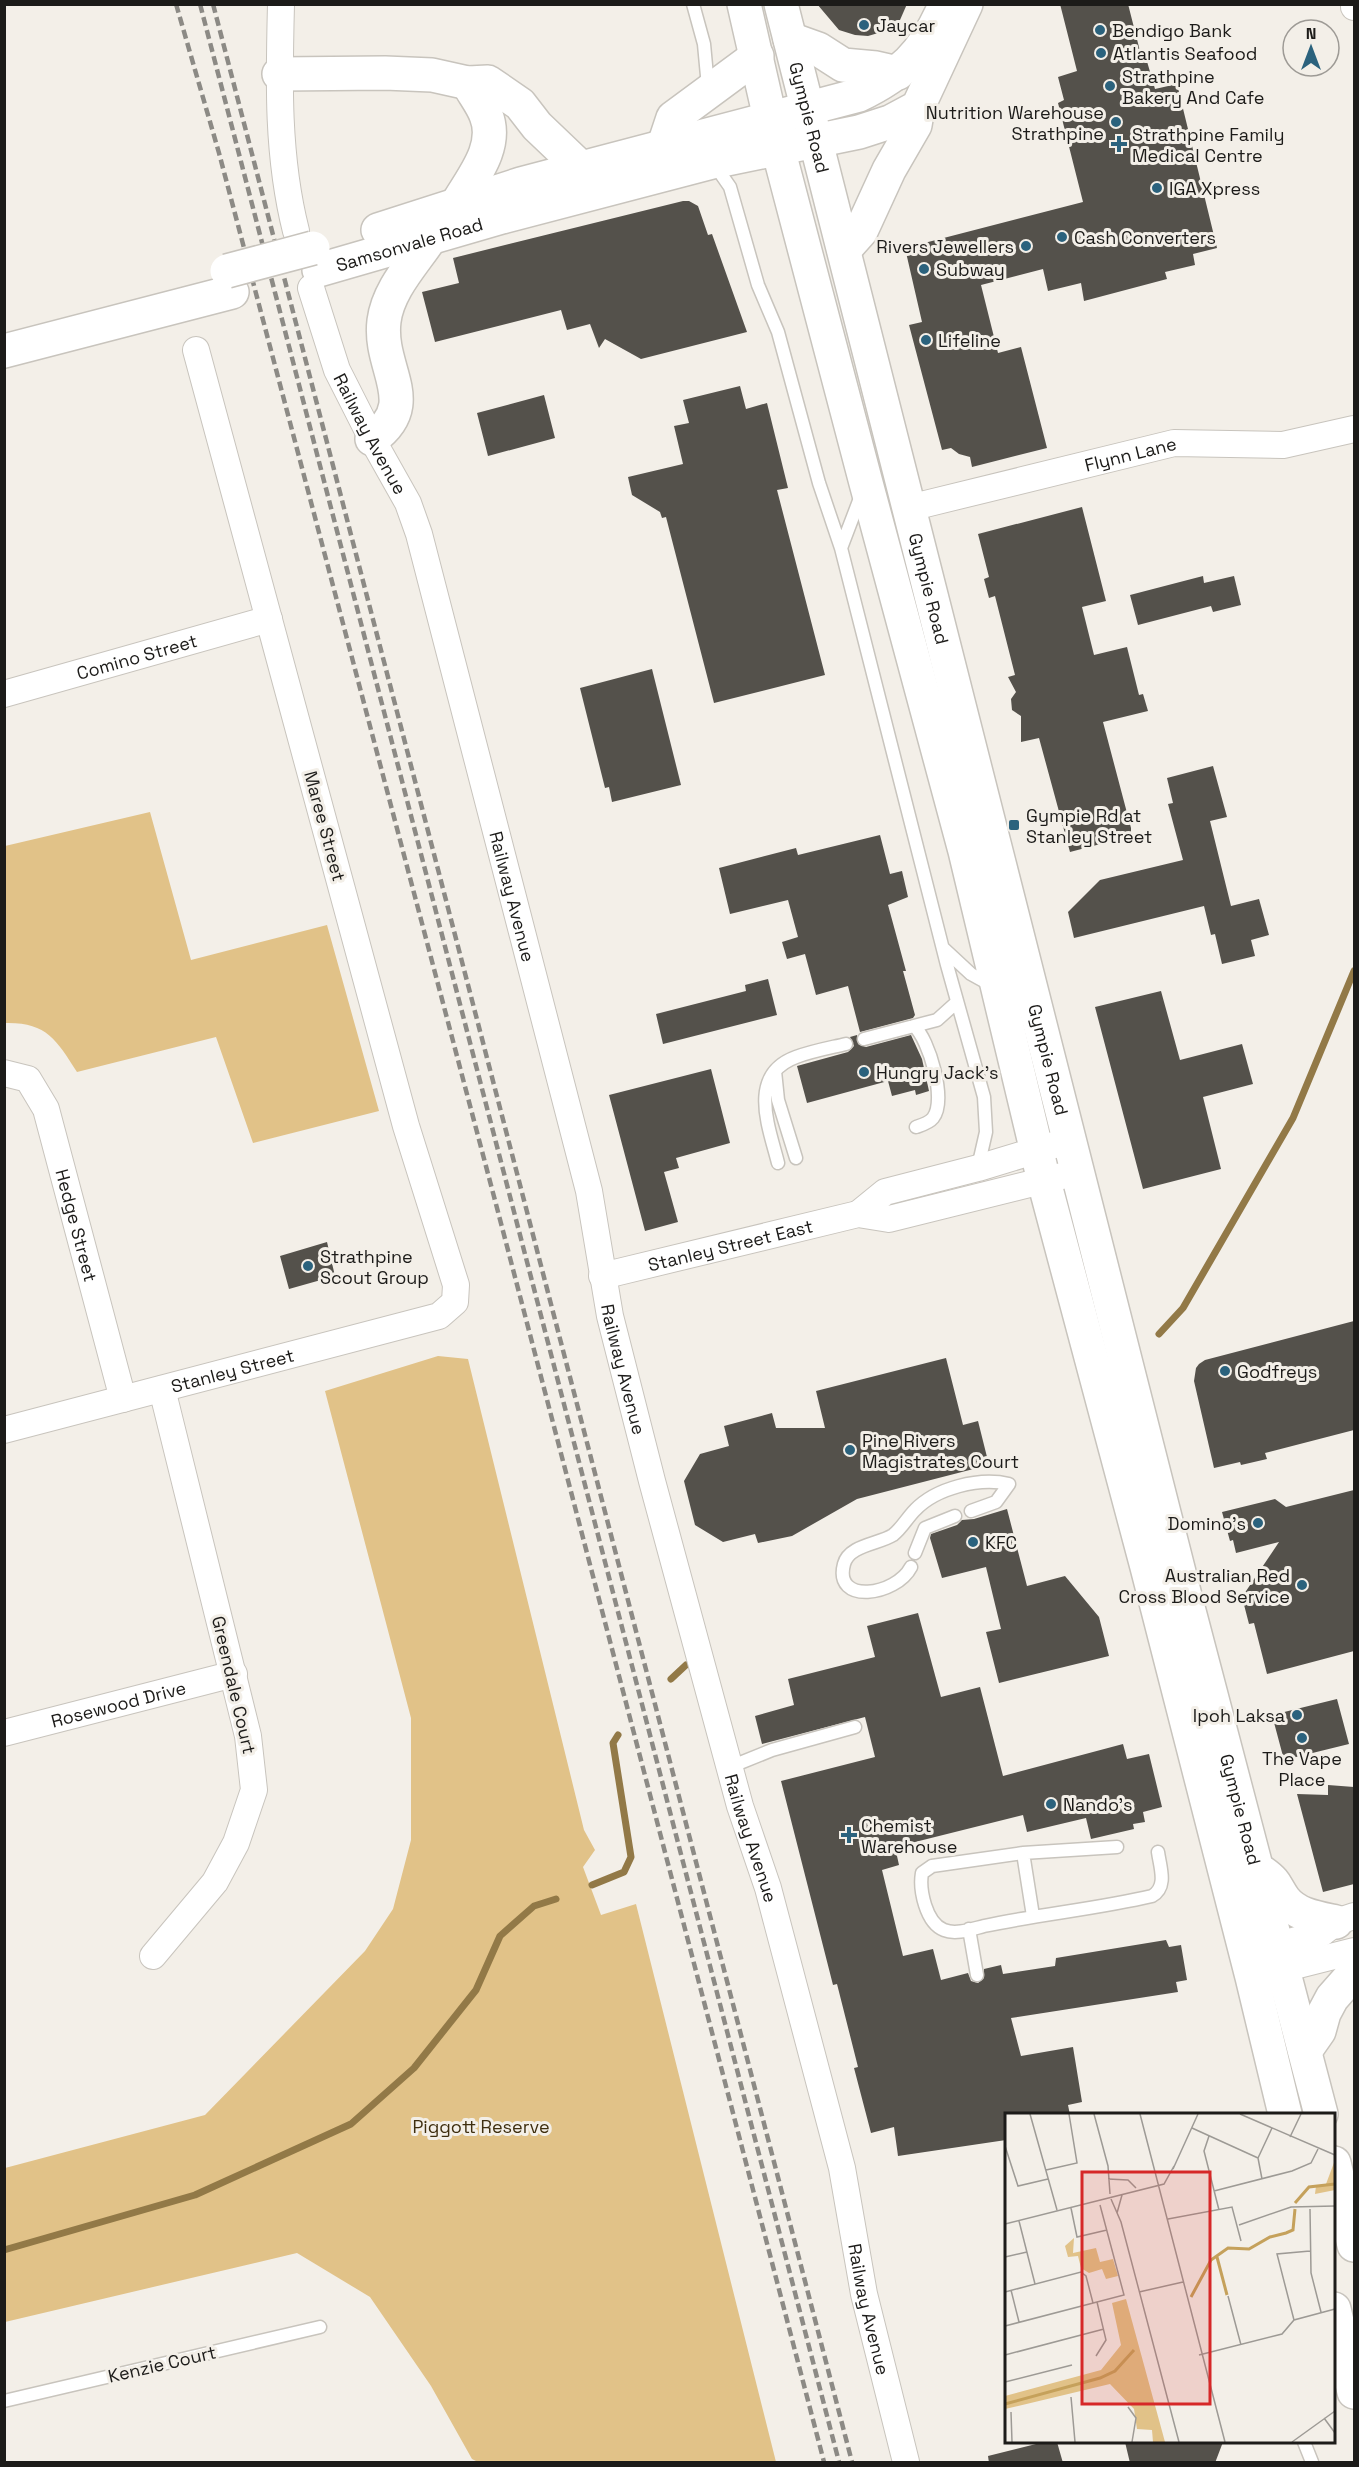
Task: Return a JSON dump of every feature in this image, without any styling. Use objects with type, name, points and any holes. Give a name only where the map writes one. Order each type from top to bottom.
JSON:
[{"type":"main road","name":"Gympie Road","points":[[744,4],[866,483],[965,851],[1041,1166],[1249,1965],[1285,2113]]},
{"type":"main road","name":"Gympie Road","points":[[781,4],[1320,2113]]},
{"type":"main road","points":[[812,124],[898,73],[922,49],[945,4]]},
{"type":"main road","points":[[844,250],[861,231],[889,170],[915,125],[918,107],[966,4]]},
{"type":"main road","points":[[790,39],[818,50],[843,65],[898,73]]},
{"type":"main road","points":[[664,145],[673,118],[757,56]]},
{"type":"main road","points":[[279,74],[397,73],[432,75],[468,82],[488,82],[520,104],[537,126],[580,168]]},
{"type":"main road","points":[[457,204],[484,158],[490,129],[486,114],[468,82]]},
{"type":"main road","points":[[812,124],[876,128],[918,107]]},
{"type":"main road","name":"Samsonvale Road","points":[[310,259],[388,227],[457,204],[664,145],[775,133],[812,124]]},
{"type":"main road","name":"Samsonvale Road","points":[[4,351],[229,281],[310,259],[431,237],[712,162],[775,133]]},
{"type":"main road","points":[[372,439],[391,422],[396,411],[395,390],[385,351],[384,320],[397,286],[431,237]]},
{"type":"main road","name":"Samsonvale Road","points":[[4,328],[229,281]]},
{"type":"main road","points":[[1257,1868],[1276,1883],[1282,1897],[1294,1908],[1310,1917],[1345,1919]]},
{"type":"main road","points":[[1305,2051],[1319,2031],[1324,2013],[1332,1998],[1354,1973]]},
{"type":"main road","points":[[1335,2167],[1354,2245]]},
{"type":"main road","points":[[1335,2318],[1339,2354],[1354,2392]]},
{"type":"street","name":"Railway Avenue","points":[[281,4],[279,74],[284,170],[310,259],[338,370],[372,439],[408,502],[418,534],[589,1191],[610,1316],[650,1471],[740,1806],[768,1888],[842,2168],[864,2294],[906,2463]]},
{"type":"street","name":"Maree Street","points":[[196,350],[406,1126],[456,1285],[455,1302]]},
{"type":"street","name":"Flynn Lane","points":[[909,508],[1174,443],[1283,445],[1354,429]]},
{"type":"street","name":"Comino Street","points":[[4,694],[269,619]]},
{"type":"street","name":"Hedge Street","points":[[4,1073],[28,1079],[46,1109],[123,1399]]},
{"type":"street","name":"Stanley Street East","points":[[602,1276],[858,1214],[889,1219],[1041,1166],[1070,1140]]},
{"type":"street","name":"Stanley Street East","points":[[858,1214],[885,1192],[978,1168],[1041,1166],[1078,1172]]},
{"type":"street","name":"Stanley Street","points":[[4,1430],[439,1316],[455,1302]]},
{"type":"street","name":"Greendale Court","points":[[153,1956],[215,1882],[236,1843],[254,1790],[248,1736],[234,1674],[162,1389]]},
{"type":"street","name":"Rosewood Drive","points":[[4,1733],[234,1674]]},
{"type":"street","points":[[1281,1957],[1345,1919]]},
{"type":"street","points":[[1249,1965],[1281,1957],[1354,1951]]},
{"type":"lane","points":[[693,4],[704,44],[707,76],[712,89]]},
{"type":"lane","points":[[712,162],[730,187],[758,285],[778,332],[819,483],[841,548],[986,1114],[986,1132],[978,1168]]},
{"type":"lane","points":[[841,548],[866,483]]},
{"type":"lane","points":[[943,948],[971,974],[997,989]]},
{"type":"lane","points":[[864,1039],[937,1020],[957,1002]]},
{"type":"lane","points":[[914,1026],[923,1036],[936,1079],[938,1095],[938,1104],[932,1118],[916,1127]]},
{"type":"lane","points":[[778,1163],[764,1108],[766,1088],[775,1071],[783,1063],[796,1057],[846,1044]]},
{"type":"lane","points":[[775,1071],[778,1100],[796,1158]]},
{"type":"lane","points":[[911,1567],[906,1577],[898,1583],[868,1592],[854,1591],[849,1587],[843,1573],[845,1559],[851,1553],[894,1534],[925,1502],[953,1488],[998,1481],[1009,1484],[996,1502],[971,1511]]},
{"type":"lane","points":[[915,1553],[925,1528],[955,1516]]},
{"type":"lane","points":[[730,1767],[772,1750],[855,1727]]},
{"type":"lane","points":[[1117,1847],[1023,1854],[932,1866],[922,1873],[925,1900],[936,1926],[951,1932],[1152,1896],[1161,1889],[1162,1883],[1158,1852]]},
{"type":"lane","points":[[1023,1854],[1033,1916]]},
{"type":"lane","points":[[969,1929],[976,1975]]},
{"type":"lane","name":"Kenzie Court","points":[[4,2401],[320,2327]]},
{"type":"lane","points":[[1304,2443],[1312,2463]]},
{"type":"green space","points":[[150,812],[191,960],[327,925],[379,1111],[253,1143],[216,1037],[77,1072],[63,1050],[40,1029],[19,1023],[5,1023],[5,846]]},
{"type":"green space","name":"Piggott Reserve","points":[[438,1356],[468,1359],[584,1830],[595,1850],[583,1867],[601,1915],[636,1904],[776,2462],[478,2462],[472,2459],[431,2386],[370,2297],[297,2253],[5,2322],[5,2168],[205,2115],[365,1951],[393,1909],[411,1840],[411,1718],[325,1391]]},
{"type":"building","name":"Jaycar","points":[[817,4],[907,4],[900,20],[885,31],[868,36],[839,30]]},
{"type":"building","points":[[1060,4],[1128,4],[1142,59],[1146,58],[1155,89],[1177,84],[1217,248],[1193,254],[1195,265],[1165,272],[1167,279],[1084,301],[1081,283],[1048,291],[1043,269],[981,285],[998,353],[1021,347],[1047,448],[972,467],[970,457],[959,454],[951,448],[942,450],[909,325],[922,322],[905,248],[1083,202],[1058,103],[1064,100],[1058,77],[1077,71]]},
{"type":"building","points":[[689,201],[698,206],[708,235],[712,234],[747,332],[641,359],[605,339],[599,348],[590,324],[567,330],[561,310],[435,342],[422,292],[459,283],[453,258]]},
{"type":"building","points":[[740,386],[746,409],[767,403],[788,488],[777,490],[825,675],[714,703],[666,517],[662,518],[660,512],[632,495],[628,477],[683,464],[674,426],[689,423],[683,400]]},
{"type":"building","points":[[544,395],[555,438],[488,456],[477,413]]},
{"type":"building","points":[[1082,507],[1106,601],[1082,607],[1094,655],[1127,647],[1139,695],[1143,694],[1148,711],[1103,722],[1131,828],[1131,836],[1070,852],[1039,738],[1021,742],[1021,716],[1012,710],[1011,699],[1016,692],[1008,677],[1015,675],[995,596],[989,598],[984,579],[989,577],[978,534]]},
{"type":"building","points":[[1203,576],[1204,583],[1234,576],[1241,605],[1213,612],[1211,606],[1138,625],[1130,595]]},
{"type":"building","points":[[652,669],[681,785],[612,802],[609,787],[605,788],[580,688]]},
{"type":"building","points":[[1213,766],[1227,817],[1210,821],[1231,906],[1259,899],[1269,935],[1251,940],[1255,956],[1222,964],[1215,934],[1211,935],[1204,906],[1074,938],[1068,912],[1100,880],[1183,860],[1168,804],[1173,803],[1167,778]]},
{"type":"building","points":[[880,835],[890,874],[902,871],[908,897],[888,905],[915,1015],[913,1018],[860,1032],[848,986],[816,995],[805,954],[787,959],[782,942],[798,937],[788,900],[730,914],[719,868],[796,848],[798,855]]},
{"type":"building","points":[[768,979],[777,1015],[663,1044],[656,1014],[746,991],[745,985]]},
{"type":"building","points":[[1161,991],[1180,1060],[1242,1044],[1253,1084],[1203,1097],[1221,1169],[1143,1189],[1095,1007]]},
{"type":"building","name":"Hungry Jack's","points":[[857,1035],[858,1044],[866,1047],[911,1035],[922,1059],[929,1091],[916,1095],[915,1090],[892,1096],[888,1081],[807,1103],[797,1066],[848,1052],[854,1046],[850,1037]]},
{"type":"building","points":[[711,1069],[730,1143],[676,1158],[679,1168],[664,1172],[678,1222],[645,1231],[609,1095]]},
{"type":"building","name":"Strathpine Scout Group","points":[[327,1242],[335,1276],[289,1289],[280,1256]]},
{"type":"building","points":[[1354,1321],[1354,1430],[1265,1453],[1267,1459],[1214,1468],[1194,1381],[1199,1364],[1205,1360]]},
{"type":"building","name":"Pine Rivers Magistrates Court","points":[[946,1358],[963,1425],[978,1421],[989,1465],[857,1499],[792,1536],[758,1543],[755,1534],[723,1542],[695,1525],[684,1481],[700,1454],[729,1446],[724,1426],[772,1413],[776,1428],[825,1428],[816,1391]]},
{"type":"building","points":[[1354,1490],[1354,1651],[1267,1674],[1254,1623],[1249,1624],[1242,1597],[1279,1542],[1236,1553],[1233,1540],[1230,1541],[1222,1512],[1275,1499],[1286,1507]]},
{"type":"building","points":[[1007,1509],[1027,1586],[1065,1576],[1099,1617],[1109,1656],[999,1683],[986,1632],[1001,1629],[986,1567],[942,1578],[930,1538],[931,1534],[957,1525],[962,1520],[974,1519]]},
{"type":"building","points":[[918,1613],[941,1697],[980,1687],[1003,1776],[1123,1744],[1127,1759],[1149,1754],[1162,1807],[1143,1812],[1145,1822],[1133,1824],[1134,1829],[1091,1839],[1086,1818],[1027,1832],[1023,1815],[895,1847],[899,1865],[882,1870],[903,1956],[933,1949],[941,1980],[968,1973],[971,1981],[978,1983],[984,1978],[984,1969],[1001,1965],[1003,1974],[1055,1966],[1056,1958],[1166,1940],[1169,1947],[1181,1945],[1187,1980],[1176,1982],[1178,1992],[1011,2018],[1021,2056],[1073,2047],[1082,2102],[1068,2105],[1070,2113],[1005,2113],[1005,2140],[898,2156],[894,2127],[871,2133],[854,2068],[858,2067],[837,1984],[833,1985],[781,1781],[875,1757],[865,1717],[762,1744],[755,1716],[794,1705],[788,1679],[875,1657],[867,1626]]},
{"type":"building","points":[[1337,1699],[1349,1744],[1284,1760],[1272,1715]]},
{"type":"building","points":[[1328,1785],[1354,1787],[1354,1884],[1323,1892],[1297,1794],[1328,1795]]},
{"type":"building","points":[[1040,2443],[1057,2443],[1063,2463],[989,2463],[988,2456]]},
{"type":"building","points":[[1125,2443],[1223,2443],[1215,2463],[1130,2463]]},
{"type":"waterway","points":[[1159,1334],[1183,1308],[1293,1118],[1354,971]]},
{"type":"waterway","points":[[671,1679],[686,1665]]},
{"type":"waterway","points":[[592,1885],[624,1872],[631,1857],[613,1743],[618,1735]]},
{"type":"waterway","points":[[4,2250],[195,2195],[351,2124],[414,2068],[476,1990],[500,1936],[534,1906],[556,1899]]},
{"type":"railway","points":[[176,4],[219,153],[824,2462]]},
{"type":"railway","points":[[200,4],[839,2462]]},
{"type":"railway","points":[[213,4],[852,2462]]},
{"type":"place","name":"Jaycar","points":[[864,25]]},
{"type":"place","name":"Bendigo Bank","points":[[1100,30]]},
{"type":"place","name":"Atlantis Seafood","points":[[1101,53]]},
{"type":"place","name":"Strathpine Bakery And Cafe","points":[[1110,86]]},
{"type":"place","name":"Nutrition Warehouse Strathpine","points":[[1116,122]]},
{"type":"place","name":"Strathpine Family Medical Centre","points":[[1119,144]]},
{"type":"place","name":"IGA Xpress","points":[[1157,188]]},
{"type":"place","name":"Cash Converters","points":[[1062,237]]},
{"type":"place","name":"Rivers Jewellers","points":[[1026,246]]},
{"type":"place","name":"Subway","points":[[924,269]]},
{"type":"place","name":"Lifeline","points":[[926,340]]},
{"type":"place","name":"Gympie Rd at Stanley Street","points":[[1014,825]]},
{"type":"place","name":"Hungry Jack's","points":[[864,1072]]},
{"type":"place","name":"Strathpine Scout Group","points":[[308,1266]]},
{"type":"place","name":"Godfreys","points":[[1225,1371]]},
{"type":"place","name":"Pine Rivers Magistrates Court","points":[[850,1450]]},
{"type":"place","name":"Domino's","points":[[1258,1523]]},
{"type":"place","name":"KFC","points":[[973,1542]]},
{"type":"place","name":"Australian Red Cross Blood Service","points":[[1302,1585]]},
{"type":"place","name":"Ipoh Laksa","points":[[1297,1715]]},
{"type":"place","name":"The Vape Place","points":[[1302,1738]]},
{"type":"place","name":"Nando's","points":[[1051,1804]]},
{"type":"place","name":"Chemist Warehouse","points":[[849,1835]]}]
